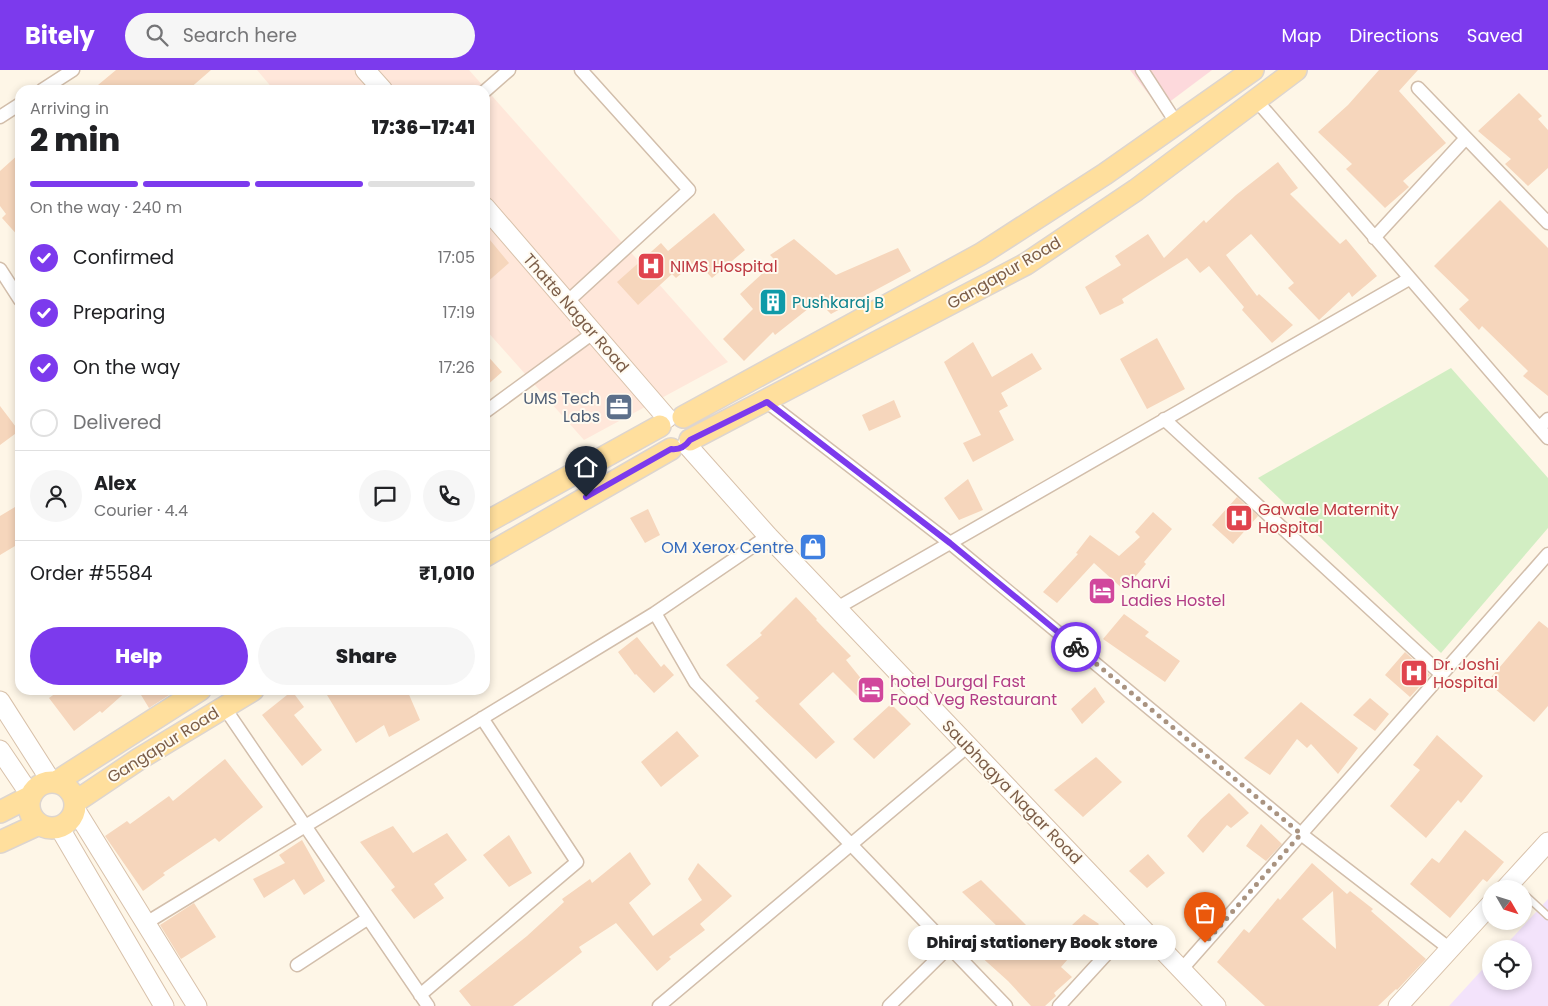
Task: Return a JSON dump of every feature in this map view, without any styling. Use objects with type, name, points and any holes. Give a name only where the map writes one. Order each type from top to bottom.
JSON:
[{"type":"main road","name":"Gangapur Road","points":[[490,519],[670,420],[981,254],[1105,174],[1253,70]]},
{"type":"main road","name":"Gangapur Road","points":[[490,553],[683,445],[1026,264],[1136,190],[1296,70]]},
{"type":"main road","points":[[670,420],[690,425],[692,435],[683,445],[662,442],[658,432],[670,420]]},
{"type":"main road","name":"Gangapur Road","points":[[53,782],[192,695]]},
{"type":"main road","name":"Gangapur Road","points":[[75,805],[139,759],[244,695]]},
{"type":"main road","points":[[0,812],[31,796],[42,785],[53,782],[68,789],[75,805],[72,816],[49,826],[0,842]]},
{"type":"main road","points":[[31,796],[30,812],[49,826]]},
{"type":"street","points":[[50,85],[73,70]]},
{"type":"street","points":[[365,70],[378,85]]},
{"type":"street","points":[[490,87],[509,70]]},
{"type":"street","points":[[567,302],[689,190],[581,70]]},
{"type":"street","points":[[1142,70],[1177,124]]},
{"type":"street","points":[[1418,88],[1548,223]]},
{"type":"street","points":[[1257,101],[1409,279],[1544,423],[1548,438]]},
{"type":"street","points":[[0,117],[15,107]]},
{"type":"street","points":[[1374,238],[1466,138]]},
{"type":"street","name":"Thatte Nagar Road","points":[[490,213],[670,420]]},
{"type":"street","points":[[0,269],[15,292]]},
{"type":"street","points":[[837,608],[1409,279]]},
{"type":"street","points":[[490,408],[593,333]]},
{"type":"street","points":[[767,402],[950,543],[1301,834],[1450,949]]},
{"type":"street","points":[[1164,419],[1441,674]]},
{"type":"street","name":"Saubhagya Nagar Road","points":[[683,445],[1216,1006]]},
{"type":"street","points":[[146,922],[655,613],[768,536]]},
{"type":"street","points":[[1181,970],[1548,554]]},
{"type":"street","points":[[655,613],[695,682],[1006,1006]]},
{"type":"street","points":[[0,700],[53,782]]},
{"type":"street","points":[[224,707],[428,1006]]},
{"type":"street","points":[[420,995],[577,862],[482,718]]},
{"type":"street","points":[[659,1006],[849,844],[968,746]]},
{"type":"street","points":[[0,750],[31,796]]},
{"type":"street","points":[[75,805],[197,1006]]},
{"type":"street","points":[[49,826],[164,1006]]},
{"type":"street","points":[[1520,880],[1548,842]]},
{"type":"street","points":[[1398,1006],[1482,914]]},
{"type":"street","points":[[297,965],[367,919]]},
{"type":"street","points":[[1059,1006],[1136,922]]},
{"type":"street","points":[[889,1006],[949,947]]},
{"type":"lane","points":[[1532,903],[1548,916]]},
{"type":"shaded area","points":[[257,70],[469,70],[482,85],[270,85]]},
{"type":"shaded area","points":[[1130,70],[1212,70],[1160,109]]},
{"type":"shaded area","points":[[490,94],[728,362],[584,440],[490,335]]},
{"type":"shaded area","points":[[1548,899],[1548,1006],[1449,1006],[1482,970],[1482,990],[1532,990],[1532,940],[1510,940],[1519,930],[1532,930],[1532,916]]},
{"type":"green space","points":[[1451,368],[1548,478],[1548,528],[1441,653],[1258,478]]},
{"type":"building","points":[[116,70],[211,70],[194,85],[98,85]]},
{"type":"building","points":[[1379,70],[1418,70],[1399,91],[1446,143],[1403,181],[1409,187],[1385,208],[1346,169],[1352,164],[1318,132],[1348,105]]},
{"type":"building","points":[[1519,93],[1542,116],[1538,119],[1548,130],[1548,168],[1528,186],[1505,164],[1511,159],[1478,131]]},
{"type":"building","points":[[15,158],[15,232],[2,218],[6,214],[0,206],[0,171]]},
{"type":"building","points":[[1278,162],[1298,188],[1290,194],[1340,244],[1346,239],[1377,276],[1352,297],[1349,292],[1319,320],[1288,288],[1294,283],[1251,234],[1226,255],[1257,296],[1259,294],[1293,325],[1272,343],[1242,310],[1244,307],[1209,266],[1200,273],[1187,258],[1122,299],[1124,303],[1100,315],[1085,287],[1121,265],[1115,256],[1148,234],[1164,258],[1204,220],[1206,223],[1236,195]]},
{"type":"building","points":[[1500,200],[1548,248],[1548,396],[1523,376],[1528,371],[1482,326],[1479,330],[1459,309],[1469,300],[1434,266]]},
{"type":"building","points":[[714,213],[745,250],[712,278],[696,261],[676,278],[672,274],[638,305],[617,282],[661,243],[668,251]]},
{"type":"building","points":[[794,239],[836,275],[898,248],[911,271],[831,314],[818,301],[775,335],[773,332],[744,361],[723,339],[753,309],[740,294],[776,261],[770,255]]},
{"type":"building","points":[[490,240],[509,263],[490,280]]},
{"type":"building","points":[[1157,338],[1185,389],[1147,409],[1120,359]]},
{"type":"building","points":[[973,342],[992,377],[1032,353],[1042,369],[1001,393],[1008,406],[999,411],[1014,440],[973,462],[963,443],[981,435],[944,362]]},
{"type":"building","points":[[490,359],[502,372],[490,383]]},
{"type":"building","points":[[894,400],[901,417],[869,431],[862,415]]},
{"type":"building","points":[[0,406],[15,426],[15,434],[0,445]]},
{"type":"building","points":[[968,479],[983,510],[959,520],[944,498]]},
{"type":"building","points":[[1237,497],[1258,516],[1233,544],[1212,525]]},
{"type":"building","points":[[15,507],[15,546],[0,555],[0,516]]},
{"type":"building","points":[[648,509],[660,535],[645,543],[630,518]]},
{"type":"building","points":[[1153,512],[1172,529],[1144,562],[1146,564],[1124,590],[1094,563],[1057,603],[1043,592],[1078,554],[1076,553],[1090,535],[1119,556],[1140,537],[1135,532]]},
{"type":"building","points":[[796,597],[851,656],[846,660],[872,692],[860,699],[833,672],[799,704],[835,742],[816,759],[755,701],[759,698],[726,665],[762,635],[760,633]]},
{"type":"building","points":[[1124,614],[1149,632],[1145,636],[1180,661],[1165,682],[1103,639]]},
{"type":"building","points":[[1539,621],[1548,628],[1548,706],[1534,722],[1487,682]]},
{"type":"building","points":[[637,637],[661,667],[664,664],[674,675],[654,693],[635,675],[618,652]]},
{"type":"building","points":[[1405,652],[1430,675],[1410,697],[1385,675]]},
{"type":"building","points":[[1095,687],[1105,702],[1082,724],[1071,709]]},
{"type":"building","points":[[53,695],[122,695],[102,713],[100,711],[74,731],[49,698]]},
{"type":"building","points":[[141,695],[169,695],[149,708]]},
{"type":"building","points":[[287,695],[295,695],[304,707],[294,715],[322,750],[302,766],[262,715]]},
{"type":"building","points":[[327,695],[409,695],[420,720],[389,737],[384,725],[356,743]]},
{"type":"building","points":[[1370,698],[1389,714],[1375,731],[1353,715]]},
{"type":"building","points":[[1301,702],[1358,748],[1338,774],[1311,744],[1307,748],[1297,739],[1270,775],[1244,758]]},
{"type":"building","points":[[891,704],[911,724],[874,759],[853,739]]},
{"type":"building","points":[[677,731],[699,756],[661,787],[641,762]]},
{"type":"building","points":[[1437,735],[1483,776],[1461,803],[1458,800],[1426,838],[1390,806],[1420,770],[1413,765]]},
{"type":"building","points":[[1096,757],[1122,782],[1083,817],[1054,790]]},
{"type":"building","points":[[225,759],[263,807],[219,842],[215,838],[163,873],[165,875],[143,891],[105,836],[127,821],[130,824],[169,796],[173,801]]},
{"type":"building","points":[[1229,793],[1249,813],[1231,828],[1227,825],[1203,853],[1187,836],[1201,819]]},
{"type":"building","points":[[1261,824],[1282,844],[1266,861],[1246,846]]},
{"type":"building","points":[[393,826],[413,853],[447,833],[467,860],[434,884],[444,898],[414,919],[391,890],[395,887],[360,842]]},
{"type":"building","points":[[1465,830],[1504,862],[1489,880],[1482,880],[1450,918],[1410,884],[1432,858],[1439,863]]},
{"type":"building","points":[[509,835],[532,873],[509,887],[483,855]]},
{"type":"building","points":[[302,840],[325,881],[304,895],[294,879],[264,898],[253,879],[285,863],[279,855]]},
{"type":"building","points":[[630,852],[651,884],[629,903],[653,936],[702,900],[688,879],[698,863],[732,896],[700,924],[705,930],[669,957],[671,959],[657,971],[616,923],[579,947],[582,952],[513,1006],[471,1006],[459,991],[527,936],[564,902],[562,899],[590,879],[592,883]]},
{"type":"building","points":[[1148,854],[1165,873],[1147,888],[1129,871]]},
{"type":"building","points":[[1312,863],[1347,894],[1350,891],[1373,909],[1371,911],[1426,959],[1397,990],[1378,1006],[1265,1006],[1217,962],[1244,929],[1249,933],[1278,898],[1280,900]],"holes":[[[1333,891],[1336,949],[1302,919]]]},
{"type":"building","points":[[981,880],[1048,947],[1084,914],[1099,924],[1061,967],[1072,977],[1054,993],[1056,996],[1045,1006],[1031,1006],[1008,981],[978,954],[1002,931],[962,892]]},
{"type":"building","points":[[194,903],[216,937],[181,959],[160,925]]},
{"type":"way so far","points":[[1076,647],[1301,834],[1205,943]]},
{"type":"place","name":"NIMS Hospital","points":[[651,266]]},
{"type":"place","name":"Pushkaraj B","points":[[773,302]]},
{"type":"place","name":"UMS Tech Labs","points":[[619,407]]},
{"type":"place","name":"Gawale Maternity Hospital","points":[[1239,518]]},
{"type":"place","name":"OM Xerox Centre","points":[[813,547]]},
{"type":"place","name":"Sharvi Ladies Hostel","points":[[1102,591]]},
{"type":"place","name":"Dr. Joshi Hospital","points":[[1414,673]]},
{"type":"place","name":"hotel Durga| Fast Food Veg Restaurant","points":[[871,690]]},
{"type":"place","name":"Dhiraj stationery Book store","points":[[1205,943]]},
{"type":"route","points":[[586,497],[671,449],[676,450],[687,445],[690,440],[767,402],[950,543],[1076,647]]}]
